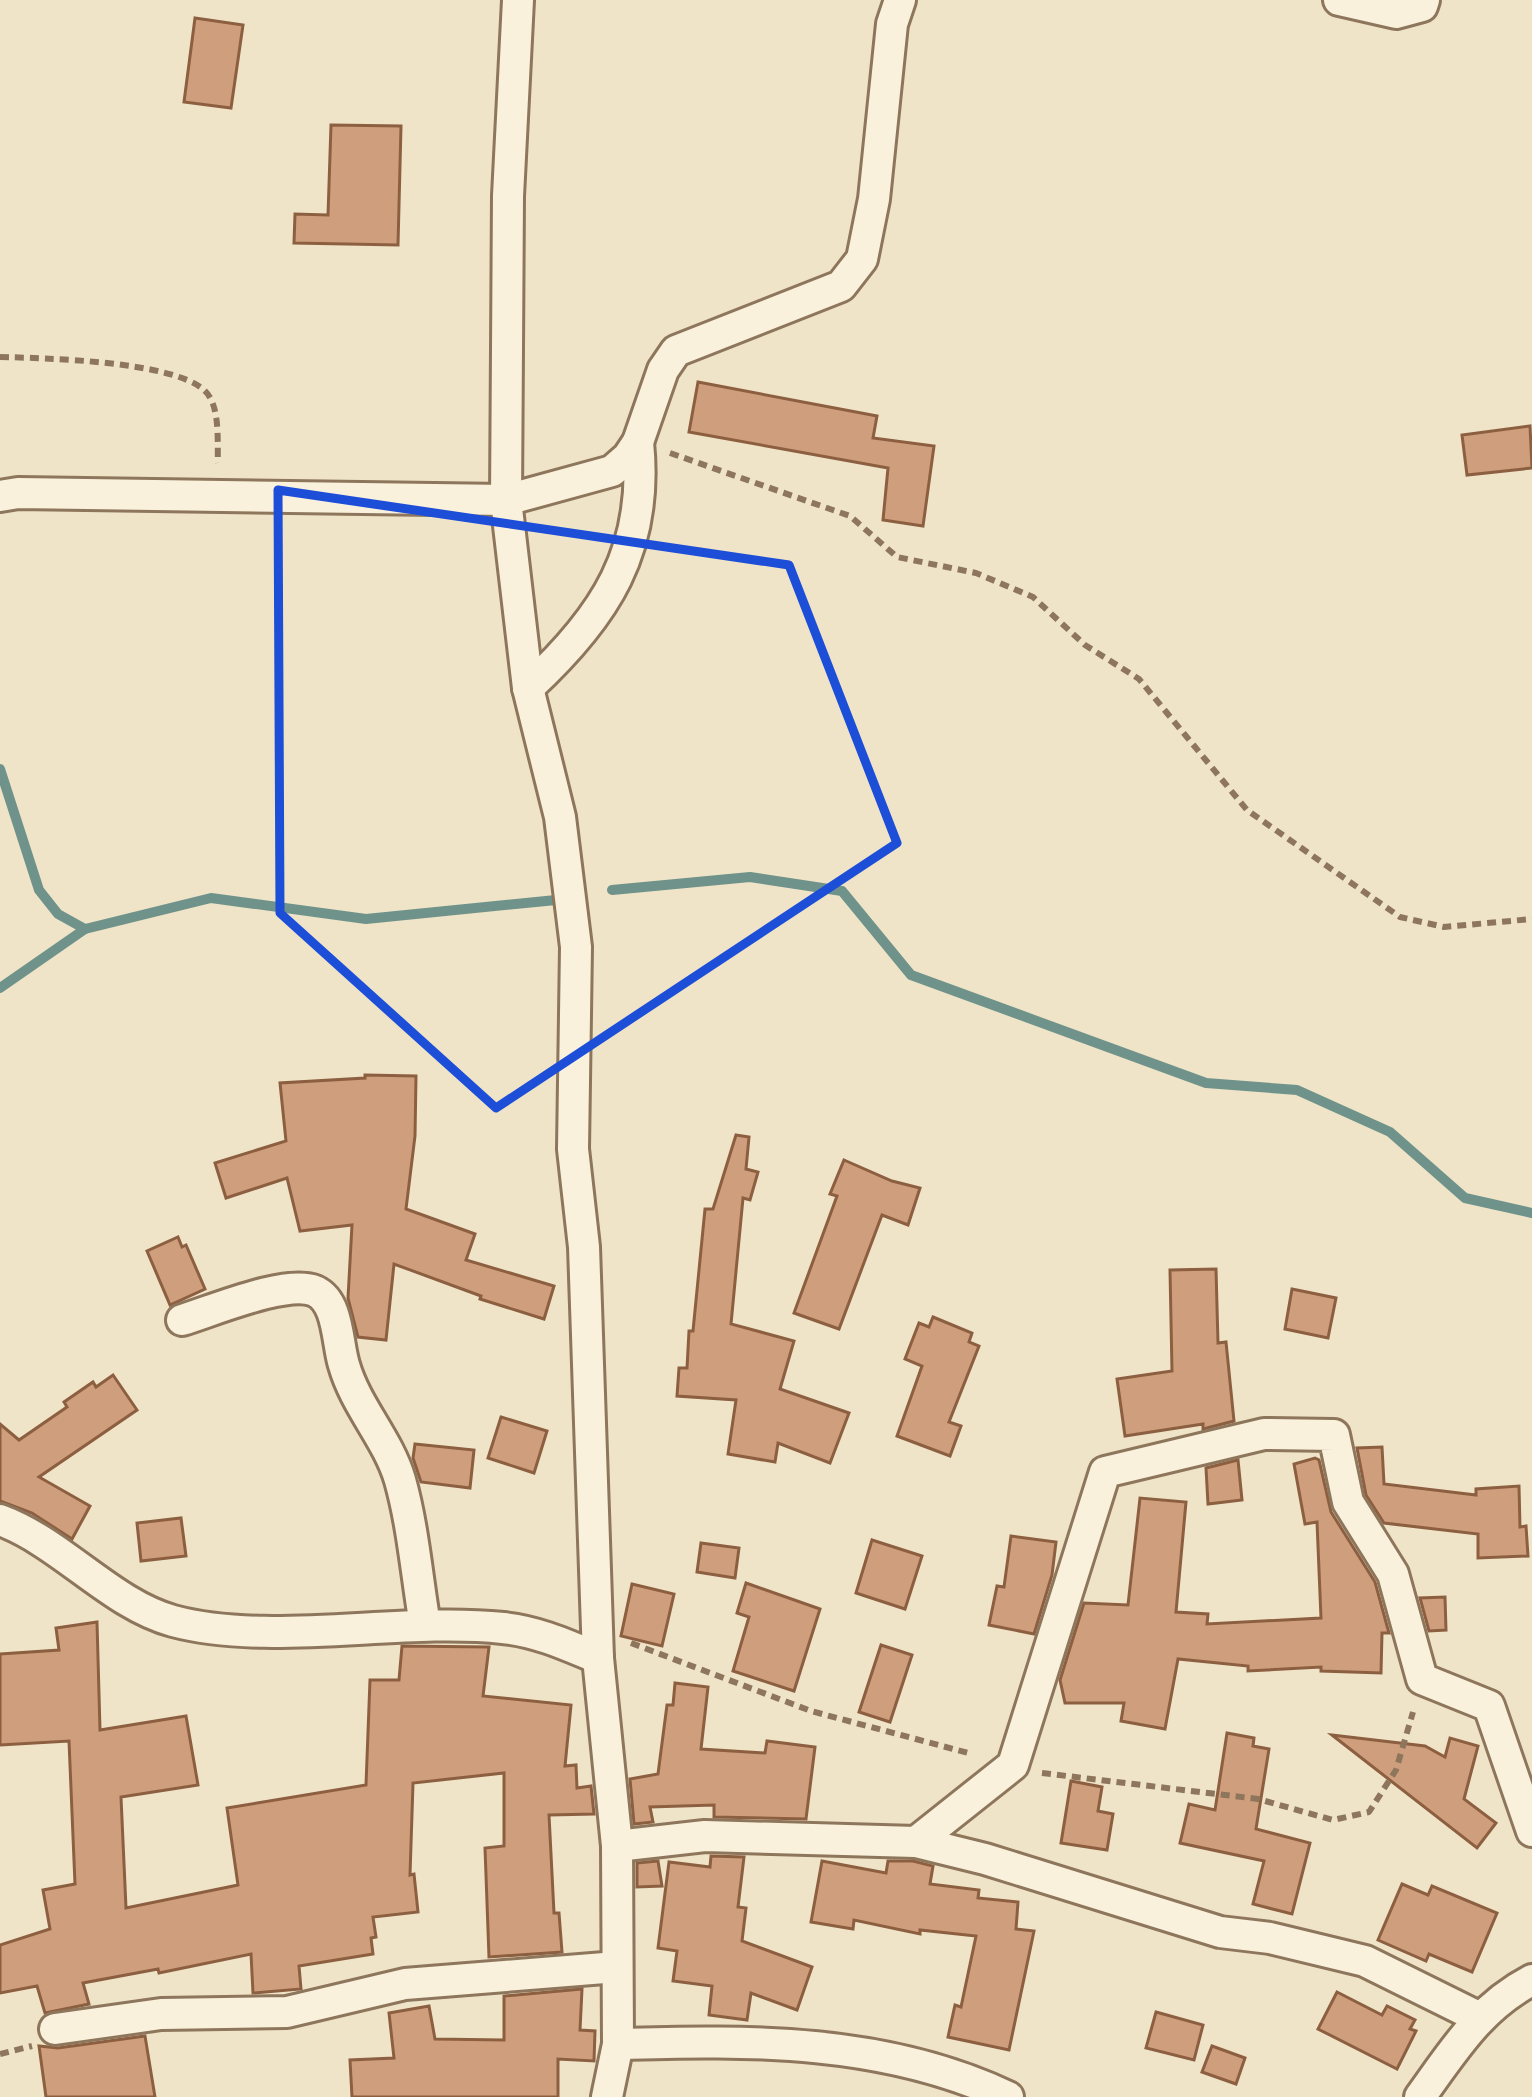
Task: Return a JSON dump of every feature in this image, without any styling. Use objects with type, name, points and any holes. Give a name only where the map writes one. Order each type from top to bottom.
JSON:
[{"type":"street","points":[[518,0],[508,196],[506,500],[529,688],[560,817],[573,904],[577,993],[571,1098],[584,1247],[598,1658],[617,1846],[618,2044],[607,2097]]},
{"type":"street","points":[[529,688],[589,623],[625,564],[640,512],[638,442],[663,370],[676,351],[842,286],[862,260],[874,199],[892,24],[900,0]]},
{"type":"street","points":[[1339,0],[1396,13],[1422,5],[1424,0]]},
{"type":"street","points":[[0,496],[506,500],[612,471],[638,442]]},
{"type":"street","points":[[182,1320],[285,1289],[308,1288],[322,1295],[332,1312],[353,1396],[392,1459],[400,1482],[425,1625]]},
{"type":"street","points":[[916,1842],[1013,1765],[1105,1472],[1264,1434],[1334,1435],[1348,1502],[1393,1574],[1422,1679],[1489,1706],[1532,1831]]},
{"type":"street","points":[[0,1520],[40,1538],[139,1605],[170,1620],[251,1630],[425,1625],[504,1628],[540,1635],[598,1658]]},
{"type":"street","points":[[617,1846],[704,1836],[916,1842],[1220,1932],[1365,1961],[1478,2017]]},
{"type":"street","points":[[55,2029],[160,2014],[287,2012],[405,1984],[616,1967]]},
{"type":"street","points":[[1420,2097],[1478,2017],[1504,1994],[1532,1980]]},
{"type":"street","points":[[618,2044],[740,2040],[884,2055],[968,2078],[1008,2097]]},
{"type":"path","points":[[0,356],[128,366],[203,389],[213,404],[218,476],[228,496]]},
{"type":"path","points":[[638,442],[850,516],[897,557],[976,573],[1033,597],[1084,645],[1139,679],[1247,810],[1400,916],[1444,927],[1532,919]]},
{"type":"highlighted area","points":[[278,490],[789,565],[897,843],[496,1108],[280,913]]},
{"type":"building","points":[[195,18],[243,25],[231,108],[184,102]]},
{"type":"building","points":[[331,125],[401,126],[398,245],[294,243],[295,214],[328,215]]},
{"type":"building","points":[[698,382],[877,416],[873,438],[934,446],[923,526],[883,520],[888,468],[689,432]]},
{"type":"building","points":[[1530,426],[1532,468],[1467,475],[1462,435]]},
{"type":"building","points":[[365,1075],[416,1076],[406,1209],[475,1234],[466,1260],[554,1286],[544,1319],[394,1264],[386,1340],[358,1337],[348,1298],[352,1225],[300,1231],[287,1178],[226,1198],[215,1163],[286,1141],[280,1083]]},
{"type":"building","points":[[736,1135],[749,1137],[746,1169],[758,1172],[750,1200],[743,1198],[731,1324],[794,1341],[780,1389],[849,1413],[830,1463],[778,1443],[775,1462],[728,1454],[736,1400],[677,1396],[679,1368],[687,1368],[689,1331],[693,1331],[705,1209],[713,1209]]},
{"type":"building","points":[[844,1160],[920,1188],[908,1225],[882,1215],[839,1329],[794,1313],[837,1196],[830,1194]]},
{"type":"building","points":[[178,1237],[205,1289],[170,1305],[147,1251]]},
{"type":"building","points":[[1216,1269],[1218,1343],[1226,1342],[1234,1421],[1203,1429],[1203,1424],[1125,1436],[1117,1379],[1172,1371],[1170,1270]]},
{"type":"building","points":[[1292,1289],[1336,1298],[1328,1338],[1285,1329]]},
{"type":"building","points":[[933,1317],[972,1333],[969,1342],[979,1346],[949,1422],[961,1426],[950,1456],[897,1436],[922,1366],[905,1359],[919,1323],[929,1327]]},
{"type":"building","points":[[113,1375],[137,1410],[39,1477],[90,1506],[72,1539],[32,1513],[0,1501],[0,1424],[19,1440],[67,1407],[64,1402]]},
{"type":"building","points":[[501,1417],[547,1431],[534,1473],[488,1458]]},
{"type":"building","points":[[415,1444],[474,1450],[470,1488],[421,1482],[413,1458]]},
{"type":"building","points":[[1382,1447],[1384,1484],[1476,1495],[1476,1489],[1519,1486],[1520,1527],[1526,1526],[1528,1556],[1478,1558],[1478,1534],[1384,1523],[1366,1495],[1357,1448]]},
{"type":"building","points":[[1315,1458],[1331,1512],[1375,1582],[1389,1633],[1382,1633],[1381,1673],[1321,1671],[1321,1667],[1248,1671],[1248,1666],[1178,1659],[1165,1729],[1121,1721],[1124,1703],[1065,1703],[1060,1680],[1084,1603],[1128,1605],[1140,1498],[1186,1502],[1176,1612],[1208,1614],[1207,1624],[1321,1618],[1317,1522],[1305,1524],[1294,1464]]},
{"type":"building","points":[[1238,1460],[1242,1500],[1208,1504],[1206,1468]]},
{"type":"building","points":[[181,1518],[186,1556],[141,1561],[137,1523]]},
{"type":"building","points":[[1011,1536],[1056,1542],[1052,1575],[1034,1634],[989,1625],[997,1586],[1004,1587]]},
{"type":"building","points":[[872,1540],[922,1556],[905,1609],[856,1593]]},
{"type":"building","points":[[701,1543],[739,1548],[735,1578],[697,1572]]},
{"type":"building","points":[[746,1583],[820,1609],[794,1691],[733,1671],[749,1617],[737,1613]]},
{"type":"building","points":[[632,1584],[674,1594],[662,1646],[621,1636]]},
{"type":"building","points":[[1445,1597],[1446,1630],[1429,1631],[1420,1598]]},
{"type":"building","points":[[97,1622],[100,1730],[186,1716],[198,1785],[121,1797],[126,1908],[238,1885],[227,1808],[366,1785],[370,1680],[399,1680],[402,1646],[489,1647],[483,1696],[571,1705],[565,1766],[576,1765],[577,1788],[591,1786],[594,1814],[549,1815],[554,1913],[559,1913],[562,1952],[489,1957],[485,1848],[504,1846],[504,1773],[413,1783],[410,1875],[414,1874],[418,1912],[373,1917],[373,1954],[299,1966],[301,1989],[253,1993],[251,1954],[83,1983],[89,2004],[45,2013],[37,1986],[0,1993],[0,1945],[50,1929],[43,1890],[75,1884],[69,1741],[0,1745],[0,1654],[59,1650],[56,1628]]},
{"type":"building","points":[[881,1645],[912,1655],[890,1722],[859,1712]]},
{"type":"building","points":[[675,1683],[708,1687],[701,1749],[765,1753],[767,1741],[815,1747],[806,1819],[714,1817],[714,1805],[650,1807],[653,1822],[634,1824],[630,1779],[658,1774],[667,1705],[673,1705]]},
{"type":"building","points":[[1227,1733],[1254,1738],[1253,1746],[1269,1749],[1256,1829],[1310,1843],[1292,1914],[1253,1904],[1264,1861],[1180,1843],[1189,1804],[1215,1810]]},
{"type":"building","points":[[1332,1735],[1425,1746],[1445,1757],[1450,1738],[1478,1746],[1464,1799],[1496,1823],[1477,1848]]},
{"type":"building","points":[[1071,1781],[1102,1787],[1098,1811],[1113,1814],[1107,1850],[1061,1843]]},
{"type":"building","points":[[711,1856],[744,1857],[738,1907],[746,1908],[742,1941],[812,1967],[797,2010],[751,1993],[747,2020],[709,2015],[712,1986],[673,1981],[677,1951],[658,1948],[669,1862],[710,1867]]},
{"type":"building","points":[[658,1861],[662,1886],[637,1887],[637,1863]]},
{"type":"building","points":[[822,1861],[886,1873],[888,1861],[913,1861],[933,1866],[930,1884],[979,1890],[978,1898],[1018,1902],[1016,1929],[1034,1931],[1009,2050],[948,2037],[955,2005],[961,2007],[976,1936],[920,1930],[920,1934],[854,1920],[853,1929],[811,1922]]},
{"type":"building","points":[[1402,1884],[1428,1895],[1432,1886],[1497,1913],[1472,1972],[1429,1954],[1426,1961],[1378,1940]]},
{"type":"building","points":[[582,1989],[580,2030],[595,2031],[594,2061],[558,2059],[558,2097],[352,2097],[350,2060],[394,2058],[389,2013],[429,2006],[435,2039],[504,2040],[504,1996]]},
{"type":"building","points":[[1337,1992],[1382,2015],[1387,2006],[1415,2020],[1410,2029],[1416,2031],[1397,2069],[1318,2029]]},
{"type":"building","points":[[1156,2012],[1203,2025],[1194,2060],[1146,2048]]},
{"type":"building","points":[[145,2036],[155,2097],[46,2097],[39,2046],[58,2048]]},
{"type":"building","points":[[1212,2046],[1245,2058],[1236,2084],[1202,2072]]},
{"type":"waterway","points":[[0,769],[39,890],[58,914],[85,929]]},
{"type":"waterway","points":[[612,890],[750,877],[842,891],[911,975],[1206,1083],[1297,1090],[1390,1132],[1465,1198],[1532,1213]]},
{"type":"waterway","points":[[0,988],[85,929],[211,898],[366,919],[556,900]]}]
